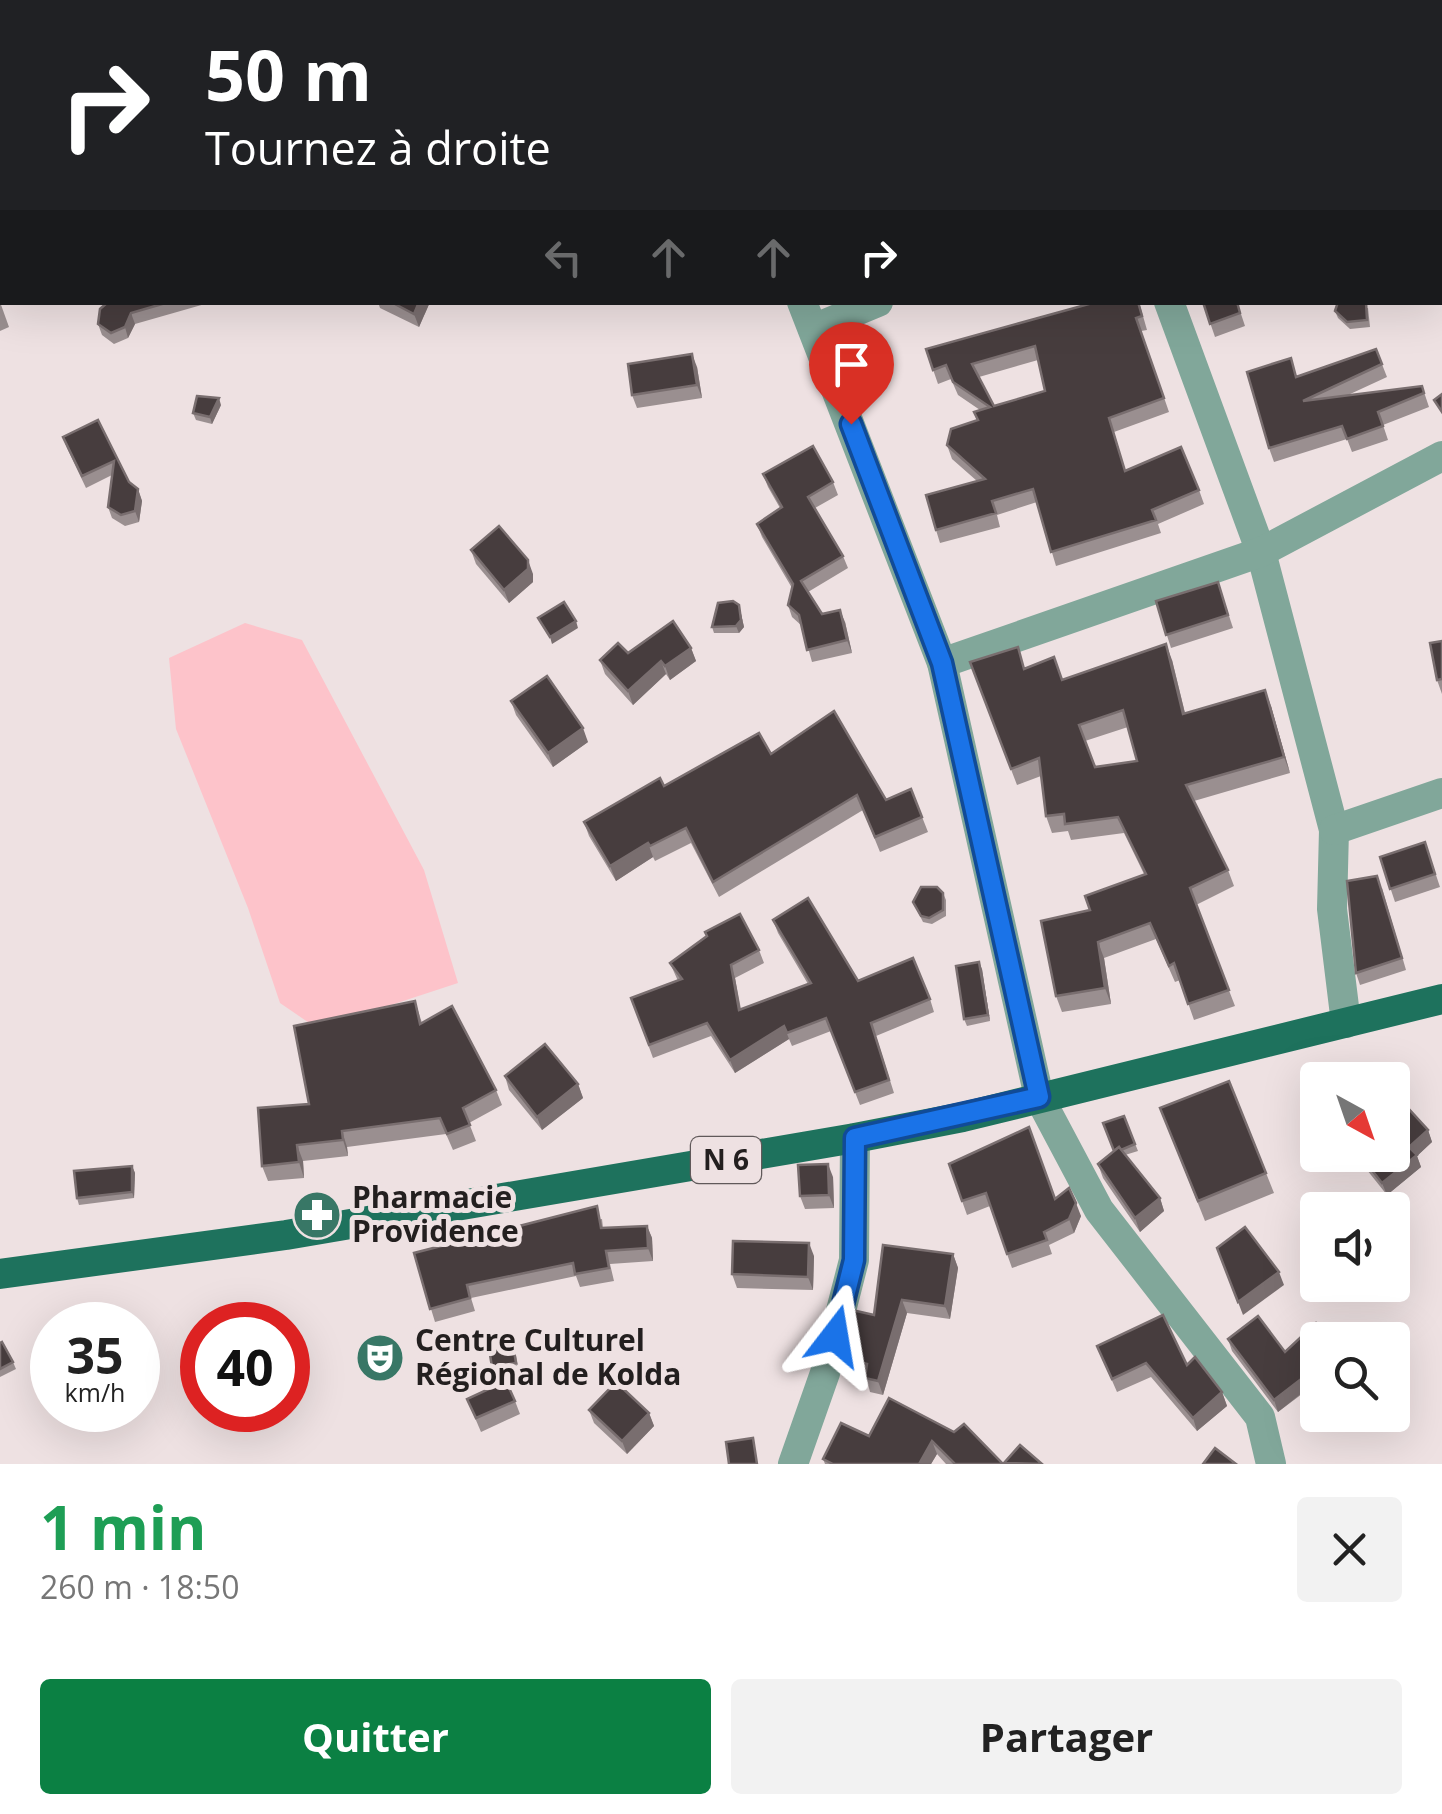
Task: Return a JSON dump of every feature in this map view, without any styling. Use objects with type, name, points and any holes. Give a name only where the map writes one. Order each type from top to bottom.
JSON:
[{"type":"main road","name":"N 6","points":[[0,1274],[305,1232],[855,1138],[1442,999]]},
{"type":"street","points":[[863,305],[808,316],[942,663],[1039,1097],[1099,1210],[1260,1418],[1271,1464]]},
{"type":"street","points":[[1170,305],[1261,552],[1334,830],[1332,909],[1346,1023]]},
{"type":"street","points":[[942,663],[1261,552],[1442,456]]},
{"type":"street","points":[[1334,830],[1442,793]]},
{"type":"street","points":[[794,1464],[826,1373],[854,1260],[855,1138]]},
{"type":"shaded area","points":[[245,623],[302,640],[424,870],[458,983],[318,1029],[280,1003],[248,908],[176,729],[169,658]]},
{"type":"building","points":[[105,305],[159,305],[131,313],[125,327],[111,333],[98,324],[100,309]]},
{"type":"building","points":[[397,305],[418,305],[414,314]]},
{"type":"building","points":[[1085,305],[1139,305],[1142,316],[1136,318],[1164,398],[1109,418],[1125,471],[1181,447],[1199,490],[1152,510],[1156,520],[1051,552],[1033,489],[992,501],[996,513],[936,530],[926,495],[985,479],[947,445],[951,429],[978,420],[974,412],[990,407],[953,382],[946,365],[933,370],[926,349]],"holes":[[[1035,346],[1045,391],[994,406],[972,364]]]},
{"type":"building","points":[[1204,305],[1238,305],[1240,313],[1210,324]]},
{"type":"building","points":[[1337,305],[1366,305],[1367,320],[1347,322],[1335,311]]},
{"type":"building","points":[[1376,349],[1382,364],[1303,401],[1422,386],[1424,393],[1378,412],[1383,426],[1347,439],[1342,426],[1269,448],[1247,372],[1291,358],[1296,377]]},
{"type":"building","points":[[692,354],[697,385],[632,395],[628,364]]},
{"type":"building","points":[[1442,394],[1442,412],[1434,400]]},
{"type":"building","points":[[197,396],[219,398],[210,417],[193,413]]},
{"type":"building","points":[[98,420],[129,482],[138,489],[135,511],[121,515],[108,507],[114,461],[82,476],[63,437]]},
{"type":"building","points":[[813,446],[833,482],[808,497],[843,556],[801,581],[822,614],[840,610],[847,640],[807,650],[799,615],[788,605],[793,584],[757,524],[782,507],[763,474]]},
{"type":"building","points":[[499,526],[528,560],[528,569],[504,590],[471,550]]},
{"type":"building","points":[[1218,582],[1228,615],[1166,635],[1156,601]]},
{"type":"building","points":[[733,601],[739,605],[741,620],[736,626],[712,627],[718,603]]},
{"type":"building","points":[[564,602],[576,621],[550,637],[538,618]]},
{"type":"building","points":[[673,621],[691,648],[665,666],[661,661],[628,691],[600,660],[618,643],[628,653]]},
{"type":"building","points":[[1442,641],[1442,679],[1437,680],[1430,643]]},
{"type":"building","points":[[1166,644],[1183,714],[1265,690],[1284,757],[1186,785],[1228,870],[1190,888],[1229,990],[1188,1004],[1174,963],[1169,966],[1150,923],[1098,942],[1105,988],[1056,996],[1041,921],[1090,910],[1085,896],[1146,874],[1118,817],[1065,824],[1064,814],[1046,816],[1039,758],[1011,769],[970,662],[1018,647],[1024,669],[1054,657],[1062,680]],"holes":[[[1123,710],[1137,761],[1095,767],[1079,725]]]},
{"type":"building","points":[[547,676],[583,728],[548,753],[511,701]]},
{"type":"building","points":[[834,711],[886,800],[911,789],[922,817],[875,837],[857,795],[713,882],[686,828],[650,846],[648,843],[610,866],[584,822],[660,778],[664,786],[759,733],[771,754]]},
{"type":"building","points":[[1425,842],[1435,874],[1390,889],[1380,857]]},
{"type":"building","points":[[1377,876],[1402,958],[1356,973],[1347,881]]},
{"type":"building","points":[[921,887],[937,887],[943,893],[943,910],[929,918],[921,916],[913,902]]},
{"type":"building","points":[[808,898],[858,981],[913,958],[930,999],[871,1023],[889,1080],[855,1092],[826,1018],[787,1033],[784,1026],[730,1060],[707,1023],[649,1045],[631,998],[682,979],[670,963],[707,936],[705,932],[740,914],[759,950],[731,965],[739,1010],[811,983],[773,920]]},
{"type":"building","points":[[979,962],[988,1015],[964,1019],[956,966]]},
{"type":"building","points":[[415,1001],[420,1024],[452,1006],[496,1090],[463,1108],[470,1125],[447,1134],[440,1118],[342,1131],[343,1140],[297,1145],[299,1162],[262,1166],[258,1108],[309,1104],[294,1026]]},
{"type":"building","points":[[545,1044],[578,1084],[537,1117],[505,1076]]},
{"type":"building","points":[[1229,1081],[1266,1173],[1198,1201],[1160,1108]]},
{"type":"building","points":[[1410,1110],[1428,1130],[1410,1146]]},
{"type":"building","points":[[1124,1116],[1135,1144],[1114,1151],[1103,1123]]},
{"type":"building","points":[[1029,1127],[1055,1199],[1069,1188],[1076,1203],[1069,1219],[1044,1232],[1047,1240],[1007,1254],[986,1193],[962,1201],[949,1164]]},
{"type":"building","points":[[1119,1147],[1160,1198],[1135,1218],[1098,1164]]},
{"type":"building","points":[[828,1164],[829,1195],[800,1196],[798,1165]]},
{"type":"building","points":[[132,1166],[132,1192],[77,1198],[74,1171]]},
{"type":"building","points":[[1373,1172],[1396,1172],[1382,1183]]},
{"type":"building","points":[[597,1206],[601,1228],[647,1226],[648,1248],[606,1251],[609,1268],[575,1274],[573,1263],[467,1285],[470,1298],[430,1309],[414,1253]]},
{"type":"building","points":[[1245,1227],[1279,1272],[1238,1302],[1217,1248]]},
{"type":"building","points":[[733,1241],[809,1243],[808,1277],[732,1274]]},
{"type":"building","points":[[883,1245],[953,1254],[945,1306],[902,1300],[878,1381],[865,1378],[867,1364],[840,1357],[852,1310],[874,1315]]},
{"type":"building","points":[[1163,1315],[1187,1365],[1195,1357],[1222,1392],[1193,1418],[1146,1363],[1112,1379],[1097,1346]]},
{"type":"building","points":[[1258,1316],[1285,1352],[1300,1338],[1300,1380],[1274,1400],[1228,1339]]},
{"type":"building","points":[[511,1332],[516,1363],[492,1367],[487,1336]]},
{"type":"building","points":[[0,1343],[13,1362],[0,1369]]},
{"type":"building","points":[[506,1381],[515,1401],[476,1418],[467,1399]]},
{"type":"building","points":[[616,1382],[649,1413],[622,1441],[589,1410]]},
{"type":"building","points":[[889,1398],[954,1432],[964,1424],[1003,1464],[955,1464],[932,1441],[919,1464],[833,1464],[823,1459],[841,1423],[869,1436]]},
{"type":"building","points":[[753,1438],[757,1464],[729,1464],[726,1442]]},
{"type":"building","points":[[1020,1445],[1042,1464],[1004,1463]]},
{"type":"building","points":[[1215,1448],[1236,1464],[1203,1464]]},
{"type":"place","name":"Pharmacie Providence","points":[[317,1215]]},
{"type":"place","name":"Centre Culturel Régional de Kolda","points":[[380,1358]]},
{"type":"route","points":[[835,1336],[854,1260],[855,1138],[1039,1097],[942,663],[851,424]]}]
